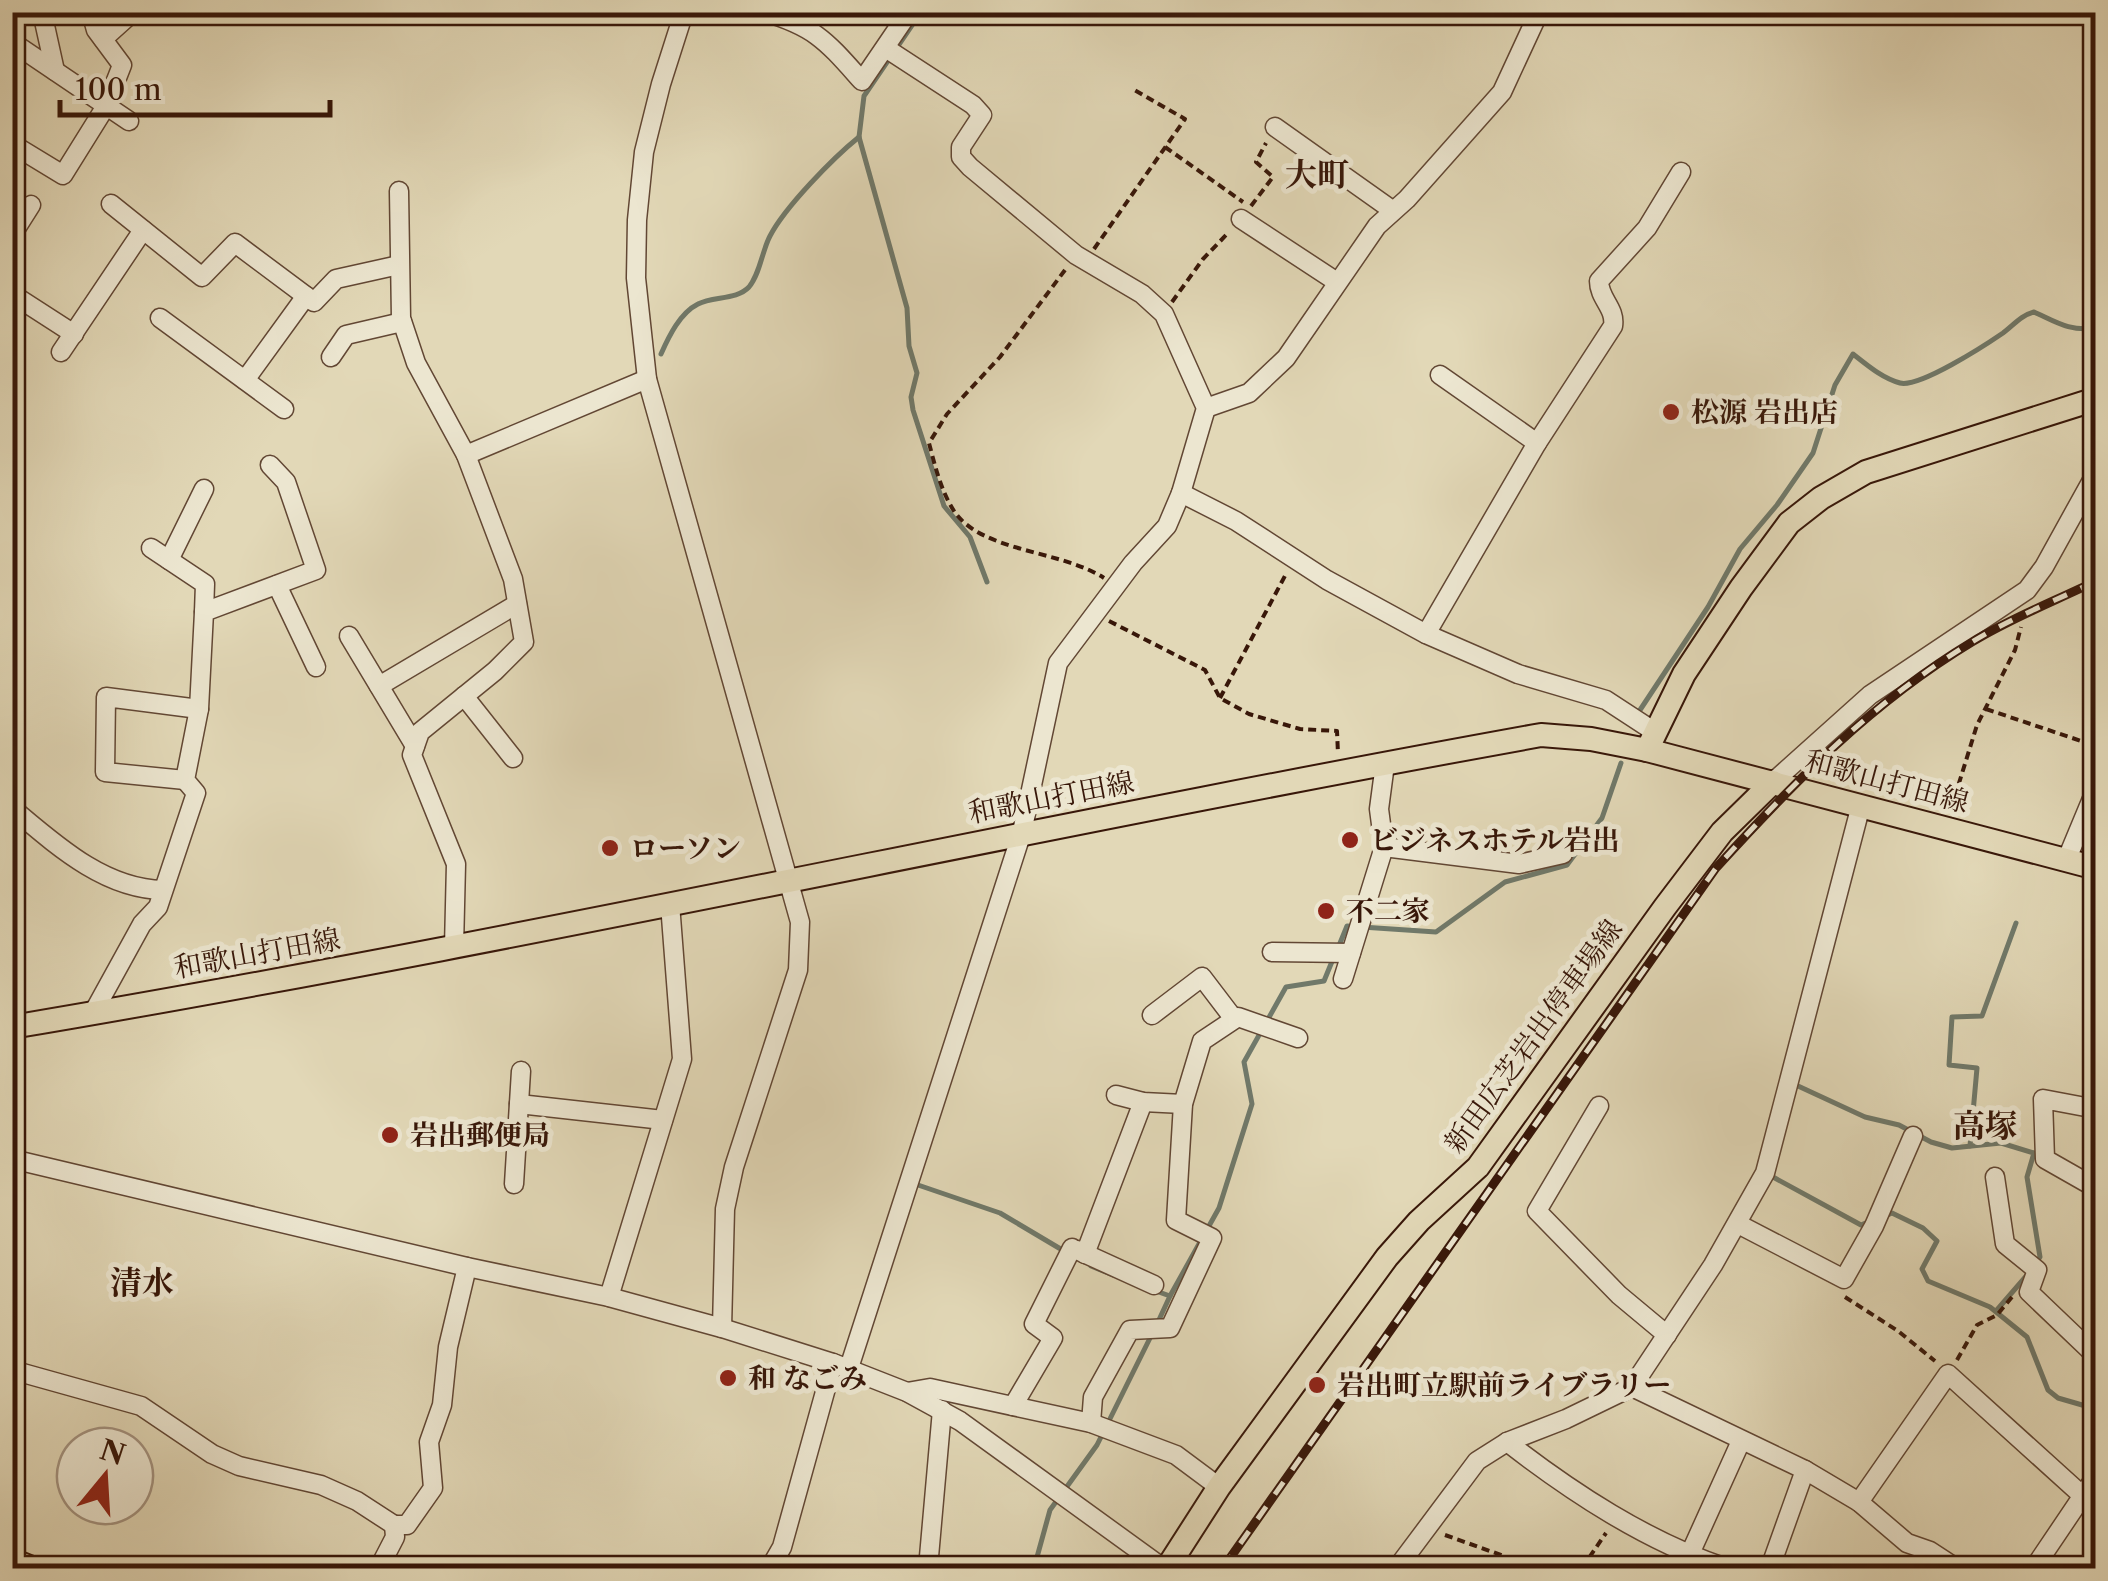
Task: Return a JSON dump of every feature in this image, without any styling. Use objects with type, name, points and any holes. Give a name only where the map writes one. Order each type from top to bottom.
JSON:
[{"type":"main road","points":[[1651,741],[1684,674],[1741,588],[1789,523],[1821,498],[1866,472],[2096,399]]},
{"type":"main road","name":"和歌山打田線","points":[[12,1027],[454,947],[1022,832],[1541,735],[1651,741],[1773,782],[2096,868]]},
{"type":"main road","name":"新田広芝岩出停車場線","points":[[1165,1568],[1387,1257],[1418,1221],[1478,1167],[1722,832],[1773,782]]},
{"type":"main road","points":[[12,1560],[32,1568]]},
{"type":"street","points":[[42,12],[56,71]]},
{"type":"street","points":[[12,144],[62,175],[106,106],[122,65],[96,30],[91,12]]},
{"type":"street","points":[[103,39],[133,12]]},
{"type":"street","points":[[684,12],[644,152],[636,278],[647,378],[800,922],[798,970],[734,1167],[725,1210],[722,1328]]},
{"type":"street","points":[[764,12],[797,22],[823,37],[862,81],[909,12]]},
{"type":"street","points":[[1206,408],[1250,392],[1286,358],[1336,282],[1392,210],[1502,92],[1538,12]]},
{"type":"street","points":[[12,42],[129,121]]},
{"type":"street","points":[[770,1568],[782,1547],[1022,832],[1058,662],[1167,526],[1206,408],[1164,314],[1142,294],[1081,258],[961,156],[962,147],[982,115],[973,105],[886,49]]},
{"type":"street","points":[[1275,127],[1392,210]]},
{"type":"street","points":[[1426,634],[1537,442],[1614,326],[1615,316],[1599,290],[1600,281],[1647,228],[1681,172]]},
{"type":"street","points":[[399,191],[402,322],[416,362],[466,455],[513,579],[524,642],[420,732],[412,756],[456,864],[454,947]]},
{"type":"street","points":[[110,204],[202,277],[235,244],[314,302],[336,279],[399,266]]},
{"type":"street","points":[[12,236],[31,205]]},
{"type":"street","points":[[1246,213],[1336,282]]},
{"type":"street","points":[[61,352],[143,230]]},
{"type":"street","points":[[12,294],[74,334]]},
{"type":"street","points":[[245,380],[306,296]]},
{"type":"street","points":[[160,318],[284,409]]},
{"type":"street","points":[[332,357],[346,335],[402,322]]},
{"type":"street","points":[[1440,375],[1537,442]]},
{"type":"street","points":[[466,455],[647,378]]},
{"type":"street","points":[[204,612],[316,570],[286,482],[270,465]]},
{"type":"street","points":[[1773,782],[1870,695],[2026,590],[2044,566],[2096,474]]},
{"type":"street","points":[[169,560],[204,490]]},
{"type":"street","points":[[1181,493],[1236,521],[1426,634],[1518,674],[1606,700],[1651,741]]},
{"type":"street","points":[[150,548],[205,584],[199,710],[185,780]]},
{"type":"street","points":[[277,585],[316,667]]},
{"type":"street","points":[[380,686],[518,604]]},
{"type":"street","points":[[349,636],[416,746]]},
{"type":"street","points":[[464,696],[513,758]]},
{"type":"street","points":[[94,1013],[142,924],[158,907],[196,794],[185,780],[105,772],[106,697],[199,710]]},
{"type":"street","points":[[1343,979],[1384,847],[1379,809],[1385,764]]},
{"type":"street","points":[[2066,860],[2096,788]]},
{"type":"street","points":[[1396,1568],[1477,1462],[1507,1442],[1632,1387],[1738,1224],[1765,1173],[1861,805]]},
{"type":"street","points":[[12,808],[68,856],[138,890],[164,890]]},
{"type":"street","points":[[1384,847],[1519,864],[1563,854]]},
{"type":"street","points":[[609,1298],[682,1059],[670,904]]},
{"type":"street","points":[[1272,952],[1351,953]]},
{"type":"street","points":[[1152,1015],[1202,977],[1234,1019]]},
{"type":"street","points":[[1091,1423],[1094,1397],[1130,1330],[1170,1328],[1212,1238],[1176,1220],[1183,1104],[1202,1042],[1238,1017],[1298,1038]]},
{"type":"street","points":[[514,1184],[521,1071]]},
{"type":"street","points":[[1116,1094],[1143,1102],[1183,1104]]},
{"type":"street","points":[[2094,1184],[2044,1159],[2043,1099],[2096,1109]]},
{"type":"street","points":[[1012,1406],[1053,1338],[1034,1324],[1143,1102]]},
{"type":"street","points":[[519,1104],[663,1120]]},
{"type":"street","points":[[1599,1106],[1537,1211],[1619,1295],[1667,1335]]},
{"type":"street","points":[[1738,1224],[1844,1279],[1874,1226],[1913,1136]]},
{"type":"street","points":[[12,1160],[609,1298],[722,1328],[841,1367],[942,1410],[1165,1568]]},
{"type":"street","points":[[1994,1177],[2005,1244],[2037,1270],[2029,1292],[2096,1356]]},
{"type":"street","points":[[1073,1249],[1154,1285]]},
{"type":"street","points":[[12,1370],[141,1406],[212,1454],[239,1466],[307,1480],[356,1501],[394,1525],[407,1525],[433,1488],[429,1442],[442,1404],[448,1346],[466,1268]]},
{"type":"street","points":[[1860,1502],[1948,1374],[2084,1497]]},
{"type":"street","points":[[1632,1387],[1806,1470],[1860,1502],[1907,1543],[1930,1551],[1956,1568]]},
{"type":"street","points":[[907,1392],[930,1388],[1091,1423],[1176,1455],[1220,1486]]},
{"type":"street","points":[[928,1568],[942,1410]]},
{"type":"street","points":[[1689,1556],[1741,1440]]},
{"type":"street","points":[[1507,1442],[1556,1480],[1617,1516],[1689,1556],[1726,1568]]},
{"type":"street","points":[[1770,1568],[1806,1470]]},
{"type":"street","points":[[2034,1568],[2096,1476]]},
{"type":"street","points":[[379,1568],[395,1537],[394,1525]]},
{"type":"path","points":[[1116,586],[1084,565],[1003,542],[970,528],[947,498],[930,443],[947,414],[1000,357],[1081,258],[1185,119],[1131,88]]},
{"type":"path","points":[[1165,147],[1246,213]]},
{"type":"path","points":[[1220,698],[1294,558]]},
{"type":"path","points":[[1096,614],[1205,670],[1220,698],[1249,714],[1300,728],[1337,731],[1338,773]]},
{"type":"path","points":[[1946,828],[1978,724],[2015,650],[2021,627]]},
{"type":"path","points":[[1986,708],[2096,746]]},
{"type":"path","points":[[1844,1279],[1842,1295],[1898,1331],[1948,1374],[1977,1325],[1997,1315],[2018,1291],[2029,1292]]},
{"type":"path","points":[[1582,1568],[1617,1516]]},
{"type":"path","points":[[1427,1529],[1515,1560],[1522,1568]]},
{"type":"waterway","points":[[921,12],[864,96],[859,137],[907,308],[909,346],[917,373],[911,397],[913,410],[944,506],[970,537],[987,582]]},
{"type":"waterway","points":[[661,354],[676,326],[692,308],[749,287],[770,236],[787,211],[859,137]]},
{"type":"waterway","points":[[1640,710],[1708,607],[1740,549],[1813,453],[1835,385],[1853,354],[1887,378],[1909,383],[1952,365],[2034,312],[2071,327],[2096,328]]},
{"type":"waterway","points":[[1338,948],[1347,926],[1436,932],[1505,882],[1567,865],[1602,818],[1621,763]]},
{"type":"waterway","points":[[1970,1146],[1977,1068],[1949,1065],[1952,1017],[1982,1016],[2016,923]]},
{"type":"waterway","points":[[1170,1296],[1219,1208],[1252,1104],[1244,1062],[1286,987],[1324,981],[1333,959]]},
{"type":"waterway","points":[[1798,1086],[1865,1117],[1899,1125],[1952,1148],[2001,1143],[2034,1153],[2027,1177],[2040,1257],[2034,1265]]},
{"type":"waterway","points":[[1773,1177],[1861,1225],[1868,1222]]},
{"type":"waterway","points":[[918,1185],[1000,1213],[1064,1251]]},
{"type":"waterway","points":[[1883,1217],[1892,1213],[1923,1228],[1937,1241],[1922,1269],[1928,1281],[1990,1307],[2027,1337],[2048,1390],[2058,1398],[2096,1409]]},
{"type":"waterway","points":[[1091,1266],[1113,1275]]},
{"type":"waterway","points":[[1996,1311],[2028,1274]]},
{"type":"waterway","points":[[1156,1291],[1170,1296],[1158,1322]]},
{"type":"waterway","points":[[1034,1568],[1050,1510],[1097,1445],[1153,1332]]},
{"type":"railway","points":[[1223,1568],[1716,868],[1805,774],[1900,691],[1987,633],[2096,581]]},
{"type":"place","name":"松源 岩出店","points":[[1671,412]]},
{"type":"place","name":"ビジネスホテル岩出","points":[[1350,840]]},
{"type":"place","name":"ローソン","points":[[610,848]]},
{"type":"place","name":"不二家","points":[[1326,911]]},
{"type":"place","name":"岩出郵便局","points":[[390,1135]]},
{"type":"place","name":"和 なごみ","points":[[728,1378]]},
{"type":"place","name":"岩出町立駅前ライブラリー","points":[[1317,1385]]},
{"type":"district","name":"大町","points":[[1317,174]]},
{"type":"district","name":"高塚","points":[[1985,1125]]},
{"type":"district","name":"清水","points":[[142,1282]]}]
